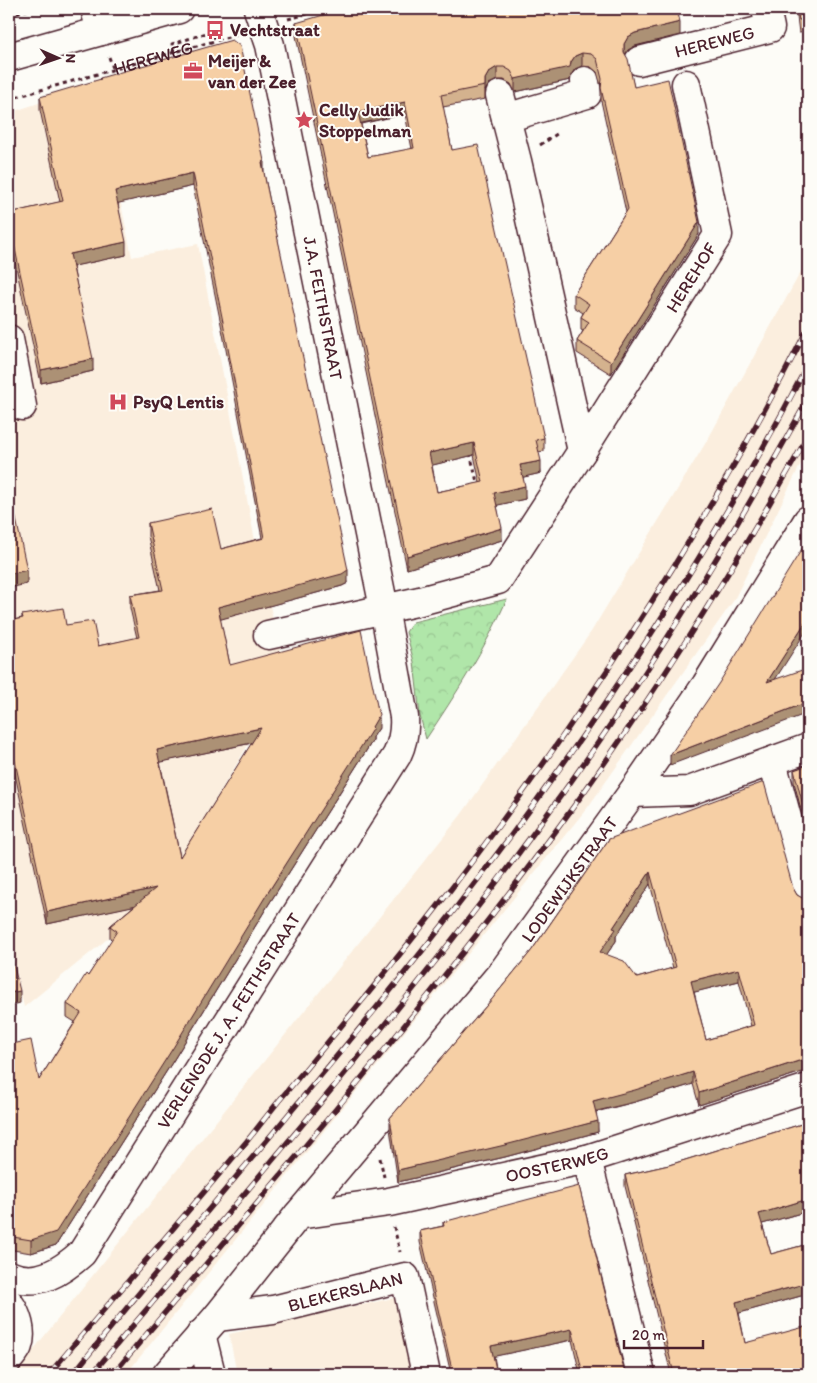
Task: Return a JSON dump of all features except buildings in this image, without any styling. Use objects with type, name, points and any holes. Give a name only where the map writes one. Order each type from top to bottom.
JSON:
[{"type":"street","points":[[9,58],[98,20],[179,9]]},
{"type":"street","name":"HEREWEG","points":[[639,61],[770,28],[766,9]]},
{"type":"street","name":"J.A. FEITHSTRAAT","points":[[261,17],[270,45],[384,608],[404,717]]},
{"type":"street","points":[[582,451],[503,106],[587,94],[585,81]]},
{"type":"street","name":"HEREHOF","points":[[384,608],[420,601],[498,580],[718,235],[686,84]]},
{"type":"street","points":[[9,339],[22,406]]},
{"type":"street","name":"LODEWIJKSTRAAT","points":[[167,1374],[504,970],[632,793],[706,685],[808,520]]},
{"type":"street","points":[[268,635],[384,608]]},
{"type":"street","name":"VERLENGDE J. A. FEITHSTRAAT","points":[[10,1275],[20,1279],[34,1280],[50,1275],[67,1266],[82,1253],[397,755],[403,737],[404,717]]},
{"type":"street","points":[[632,793],[689,791],[808,748]]},
{"type":"street","points":[[772,762],[808,896]]},
{"type":"street","name":"OOSTERWEG","points":[[298,1216],[389,1202],[587,1159],[808,1088]]},
{"type":"street","points":[[587,1159],[641,1374]]},
{"type":"street","name":"BLEKERSLAAN","points":[[209,1325],[405,1278],[426,1374]]},
{"type":"street","points":[[9,1303],[16,1314],[20,1334],[18,1346],[9,1359]]},
{"type":"street","points":[[209,1325],[211,1374]]},
{"type":"path","points":[[9,15],[30,9]]},
{"type":"path","name":"HEREWEG","points":[[9,99],[215,41],[261,17],[327,9]]},
{"type":"path","points":[[174,53],[172,44],[213,31],[215,41]]},
{"type":"path","points":[[468,444],[479,492]]},
{"type":"path","points":[[374,1126],[405,1278]]},
{"type":"shaded area","name":"PsyQ Lentis","points":[[96,84],[132,257],[198,244],[256,546],[296,717],[257,730],[155,900],[24,1007],[9,937],[9,113]]},
{"type":"shaded area","points":[[808,259],[808,449],[734,600],[588,807],[126,1374],[14,1374],[461,815],[591,632],[708,439]]},
{"type":"shaded area","points":[[398,1297],[414,1374],[237,1374],[229,1334]]},
{"type":"green space","points":[[507,599],[480,653],[426,739],[420,716],[414,662],[406,632],[413,622]]},
{"type":"railway","points":[[49,1374],[247,1141],[429,918],[498,826],[595,689],[641,619],[728,475],[808,328]]},
{"type":"railway","points":[[73,1374],[400,979],[496,856],[545,789],[640,652],[728,510],[808,364]]},
{"type":"railway","points":[[92,1374],[373,1038],[535,831],[609,727],[679,620],[745,510],[808,399]]},
{"type":"railway","points":[[113,1374],[394,1039],[555,832],[623,736],[688,638],[808,436]]},
{"type":"place","name":"Vechtstraat","points":[[215,30]]},
{"type":"place","name":"Meijer & van der Zee","points":[[193,71]]},
{"type":"place","name":"Celly Judik Stoppelman","points":[[304,120]]},
{"type":"place","name":"PsyQ Lentis","points":[[118,402]]}]
